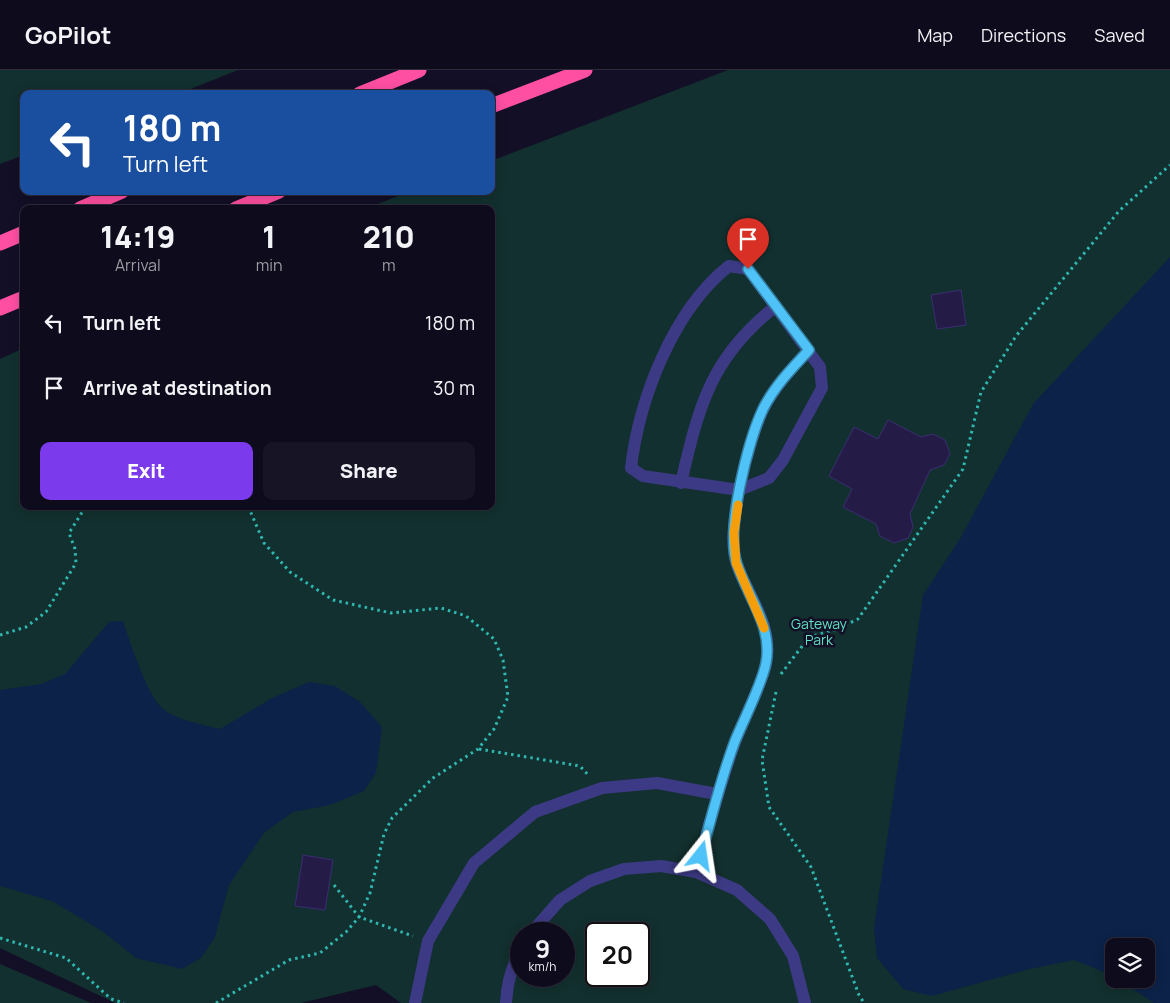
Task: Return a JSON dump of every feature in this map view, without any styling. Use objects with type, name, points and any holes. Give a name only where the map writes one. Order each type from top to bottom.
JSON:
[{"type":"highway","points":[[370,90],[419,70]]},
{"type":"highway","points":[[495,104],[585,70]]},
{"type":"highway","points":[[89,205],[113,195]]},
{"type":"highway","points":[[246,205],[269,195]]},
{"type":"highway","points":[[0,243],[20,235]]},
{"type":"highway","points":[[0,308],[20,300]]},
{"type":"street","points":[[729,266],[748,269],[809,350],[820,367],[822,388],[783,460],[769,478],[739,490],[681,483],[644,476],[631,468],[635,437],[648,393],[672,335],[714,278],[729,266]]},
{"type":"street","points":[[681,483],[694,428],[706,390],[727,353],[751,326],[776,306]]},
{"type":"street","points":[[696,872],[717,794],[734,743],[766,665],[768,640],[759,613],[736,563],[734,533],[739,490],[748,453],[763,409],[785,376],[809,350]]},
{"type":"street","points":[[415,1003],[428,941],[474,863],[535,812],[602,788],[657,783],[717,794]]},
{"type":"street","points":[[541,922],[560,900],[590,881],[624,869],[661,866],[696,872],[737,890],[770,919],[793,956],[805,1003]]},
{"type":"street","points":[[506,1003],[510,981]]},
{"type":"path","points":[[779,677],[809,637],[836,630],[858,619],[963,470],[981,392],[1016,336],[1119,211],[1170,165]]},
{"type":"path","points":[[0,635],[26,627],[46,612],[76,563],[75,549],[69,533],[83,510]]},
{"type":"path","points":[[216,1003],[289,960],[320,953],[346,932],[359,918],[370,893],[384,834],[392,818],[433,778],[478,749],[494,729],[508,697],[503,660],[494,639],[466,616],[441,608],[391,613],[333,600],[290,572],[264,543],[250,510]]},
{"type":"path","points":[[777,686],[762,760],[769,807],[811,867],[859,995],[864,1003]]},
{"type":"path","points":[[478,749],[580,766],[602,788]]},
{"type":"path","points":[[334,885],[359,918],[428,941]]},
{"type":"path","points":[[0,938],[66,958],[111,999],[124,1003]]},
{"type":"green space","points":[[0,70],[238,70],[188,90],[20,90],[20,156],[0,164]]},
{"type":"green space","name":"Gateway Park","points":[[728,70],[1170,70],[1170,1003],[401,1003],[376,985],[301,1003],[115,1003],[0,948],[0,359],[20,350],[20,510],[495,510],[495,205],[375,205],[401,195],[495,195],[495,159]]},
{"type":"green space","points":[[0,964],[91,1003],[0,1003]]},
{"type":"water","points":[[1170,257],[1170,1003],[1154,1003],[1132,988],[1155,988],[1155,938],[1105,938],[1105,972],[1074,960],[1030,969],[932,996],[903,989],[877,958],[874,928],[923,595],[961,537],[1033,404]]},
{"type":"water","points":[[123,621],[139,666],[155,700],[166,711],[180,718],[220,729],[272,698],[309,682],[335,686],[360,702],[382,727],[376,773],[364,791],[330,805],[293,812],[264,833],[229,885],[215,937],[201,958],[182,969],[136,958],[102,931],[52,901],[0,886],[0,690],[41,684],[65,674],[109,622]]},
{"type":"building","points":[[961,290],[966,325],[937,329],[931,295]]},
{"type":"building","points":[[888,420],[921,437],[933,434],[945,440],[950,454],[944,465],[930,470],[910,514],[913,527],[908,538],[894,543],[880,536],[876,524],[843,507],[852,489],[829,476],[854,427],[878,439]]},
{"type":"building","points":[[303,855],[333,860],[325,910],[295,906]]},
{"type":"slow traffic","points":[[738,505],[734,533],[736,563],[764,628]]},
{"type":"route","points":[[701,856],[717,794],[734,743],[766,665],[768,640],[759,613],[736,563],[734,533],[739,490],[748,453],[763,409],[785,376],[809,350],[748,269]]}]
